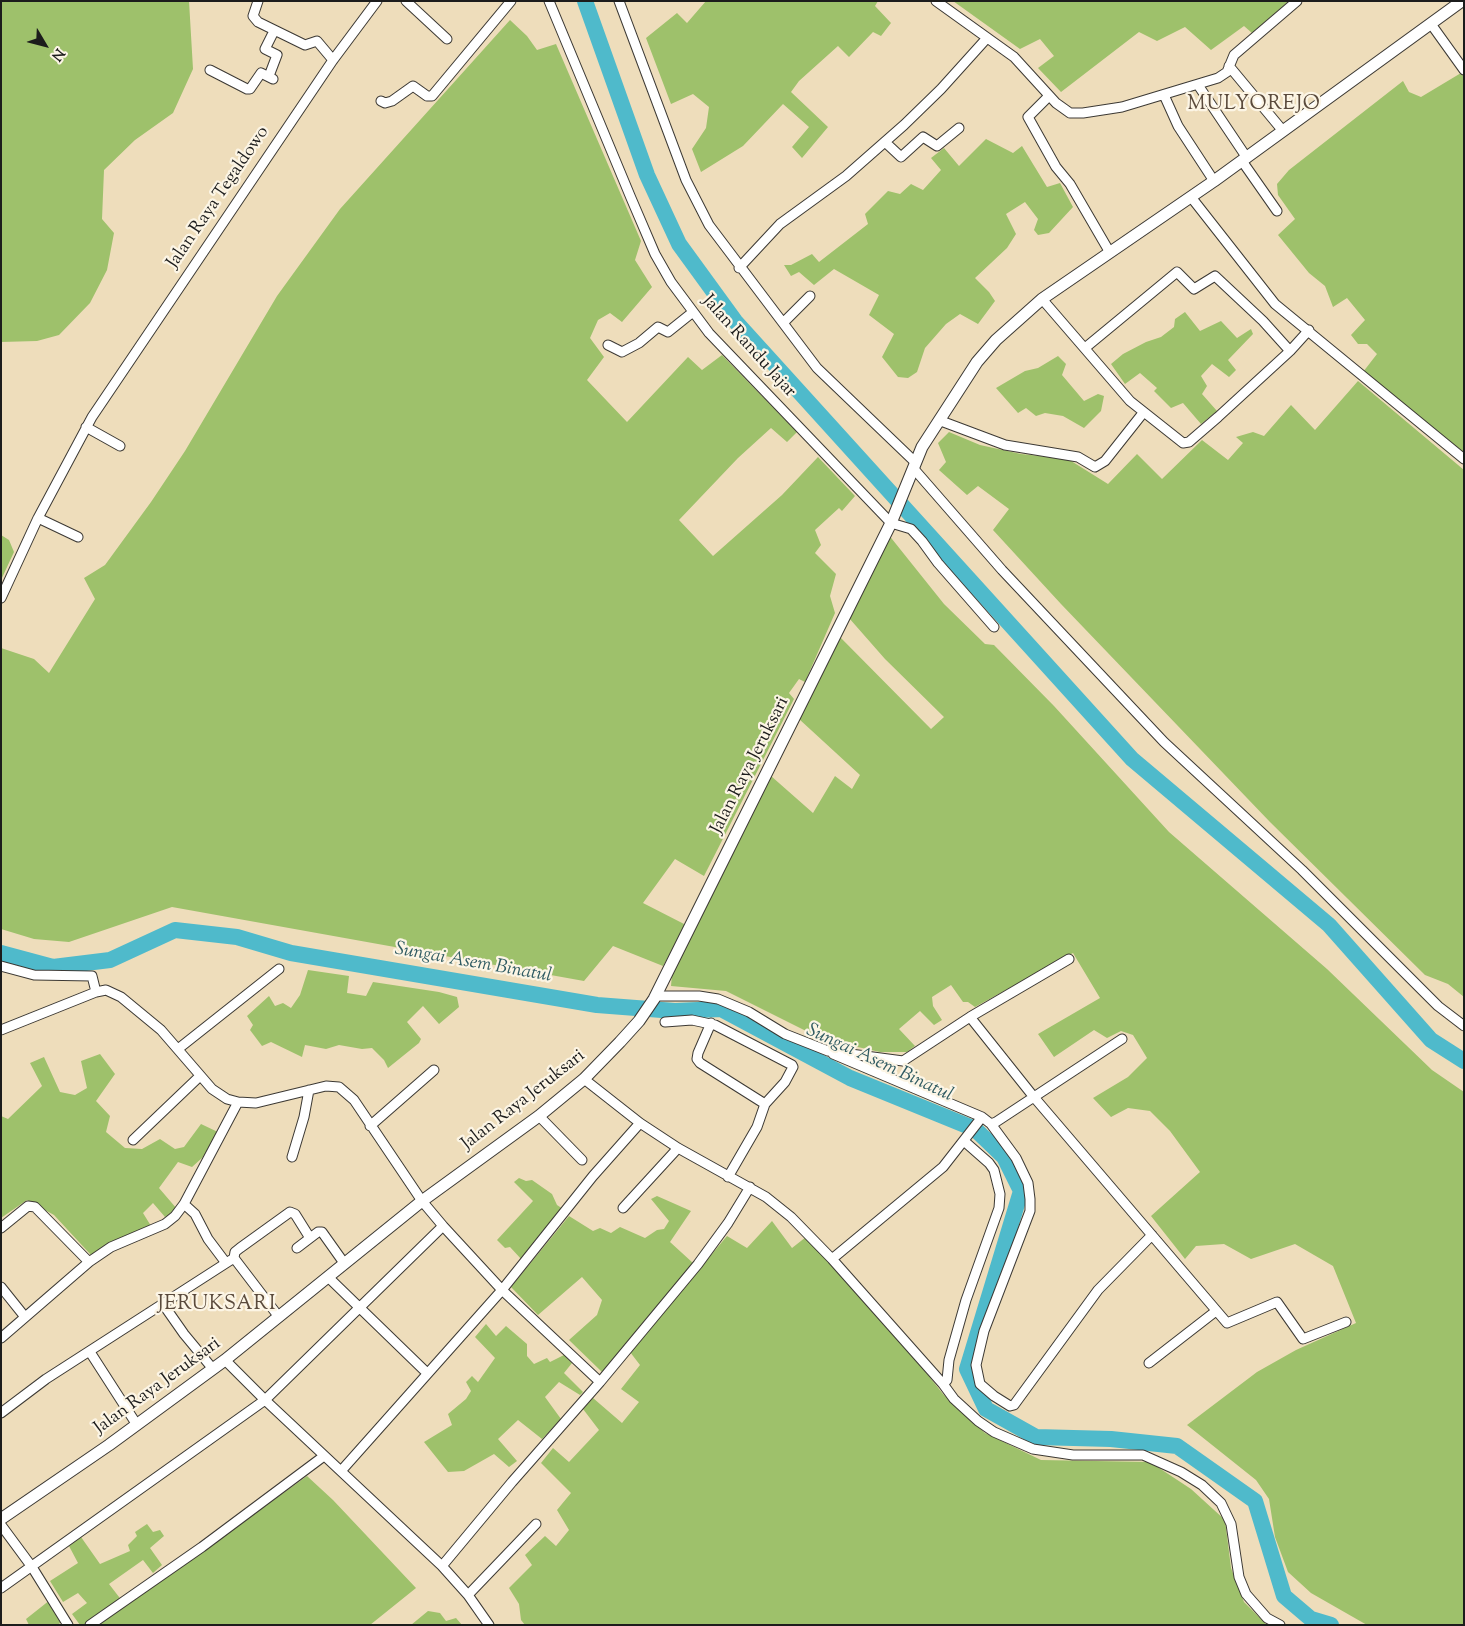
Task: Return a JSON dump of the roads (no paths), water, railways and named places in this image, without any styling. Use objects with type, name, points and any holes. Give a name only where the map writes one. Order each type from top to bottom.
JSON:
[{"type":"street","points":[[258,1],[254,12],[255,19],[274,31],[305,46],[317,41],[333,60]]},
{"type":"street","name":"Jalan Raya Tegaldowo","points":[[1,598],[38,518],[92,417],[333,60],[377,1]]},
{"type":"street","points":[[406,1],[447,39]]},
{"type":"street","points":[[381,100],[388,103],[413,86],[427,96],[432,96],[511,1]]},
{"type":"street","name":"Jalan Randu Jajar","points":[[549,1],[655,254],[689,315],[710,333],[891,521]]},
{"type":"street","points":[[619,1],[686,180],[709,225],[817,368],[914,469],[1002,570],[1164,742],[1302,870],[1438,1006],[1464,1026]]},
{"type":"street","points":[[936,1],[1014,57],[1049,96],[1070,113],[1083,114],[1122,107],[1224,76],[1234,55],[1296,1]]},
{"type":"street","name":"Jalan Raya Jeruksari","points":[[2,1520],[226,1360],[422,1201],[539,1116],[584,1079],[639,1021],[655,998],[891,521],[922,447],[941,421],[977,362],[996,340],[1042,299],[1109,251],[1244,160],[1462,1]]},
{"type":"street","points":[[1431,24],[1464,70]]},
{"type":"street","points":[[210,70],[247,89],[250,89],[261,73],[271,78],[277,55],[265,49],[274,31]]},
{"type":"street","points":[[740,268],[750,254],[780,224],[846,176],[885,142],[941,89],[988,38]]},
{"type":"street","points":[[1229,66],[1283,130]]},
{"type":"street","points":[[1198,85],[1277,211]]},
{"type":"street","points":[[1164,95],[1178,126],[1214,181]]},
{"type":"street","points":[[1049,96],[1028,117],[1056,167],[1070,184],[1109,251]]},
{"type":"street","points":[[885,142],[901,157],[923,137],[937,146],[960,128]]},
{"type":"street","points":[[1191,197],[1275,304],[1464,459]]},
{"type":"street","points":[[1085,348],[1176,272],[1194,289],[1215,276],[1263,321],[1290,351]]},
{"type":"street","points":[[783,323],[810,296]]},
{"type":"street","points":[[1042,299],[1143,413],[1178,441],[1187,443],[1290,351],[1309,330]]},
{"type":"street","points":[[608,345],[622,352],[639,344],[658,328],[668,332],[689,315]]},
{"type":"street","points":[[941,421],[1004,446],[1078,457],[1095,467],[1105,460],[1143,413]]},
{"type":"street","points":[[86,427],[120,446]]},
{"type":"street","points":[[38,518],[78,537]]},
{"type":"street","points":[[891,521],[911,529],[994,627]]},
{"type":"street","points":[[828,1051],[903,1061],[970,1017],[1069,959]]},
{"type":"street","points":[[1,966],[34,975],[92,976],[96,992]]},
{"type":"street","points":[[178,1049],[279,969]]},
{"type":"street","points":[[1,1030],[96,992],[106,990],[122,997],[161,1030],[200,1076],[219,1094],[238,1102],[256,1103],[326,1086],[339,1087],[354,1100],[422,1201],[443,1226],[502,1290],[600,1382]]},
{"type":"street","points":[[655,998],[699,996],[718,999],[749,1012],[785,1034],[828,1051],[861,1068],[991,1124],[1016,1158],[1028,1183],[1030,1199],[1030,1211],[984,1331],[976,1365],[980,1384],[1010,1406],[1014,1405],[1098,1290],[1152,1235]]},
{"type":"street","points":[[970,1017],[1033,1096],[1216,1311],[1230,1323],[1278,1302],[1303,1339],[1346,1322]]},
{"type":"street","points":[[665,1022],[692,1020],[711,1023],[748,1040],[792,1065],[790,1074],[785,1082],[765,1104],[757,1127],[728,1177]]},
{"type":"street","points":[[711,1023],[697,1059],[700,1063],[765,1104]]},
{"type":"street","points":[[991,1124],[1122,1039]]},
{"type":"street","points":[[370,1126],[434,1070]]},
{"type":"street","points":[[133,1140],[200,1076]]},
{"type":"street","points":[[584,1079],[640,1123],[678,1148],[766,1197],[791,1217],[832,1258],[954,1399],[978,1421],[994,1432],[1034,1449],[1073,1455],[1143,1455],[1157,1459],[1202,1485],[1221,1503],[1232,1524],[1239,1576],[1246,1594],[1267,1618],[1280,1625]]},
{"type":"street","points":[[292,1157],[306,1111],[309,1090]]},
{"type":"street","points":[[1,1338],[89,1262],[130,1237],[165,1224],[175,1216],[184,1204],[238,1102]]},
{"type":"street","points":[[539,1116],[582,1160]]},
{"type":"street","points":[[832,1258],[943,1167],[980,1119]]},
{"type":"street","points":[[341,1471],[502,1290],[593,1176],[640,1123]]},
{"type":"street","points":[[943,1384],[947,1380],[949,1360],[966,1300],[999,1208],[1000,1194],[994,1170],[965,1140]]},
{"type":"street","points":[[622,1208],[678,1148]]},
{"type":"street","points":[[442,1566],[512,1482],[600,1382],[698,1264],[728,1223],[750,1188]]},
{"type":"street","points":[[184,1204],[195,1214],[208,1239],[226,1263]]},
{"type":"street","points":[[1,1228],[28,1206],[35,1207],[89,1262]]},
{"type":"street","points":[[1,1413],[46,1379],[234,1258],[240,1248],[290,1212],[295,1214],[310,1238]]},
{"type":"street","points":[[1,1588],[265,1400],[443,1226]]},
{"type":"street","points":[[297,1248],[322,1232],[344,1263]]},
{"type":"street","points":[[234,1258],[279,1316]]},
{"type":"street","points":[[328,1277],[427,1373]]},
{"type":"street","points":[[1,1286],[26,1317]]},
{"type":"street","points":[[163,1304],[184,1334],[213,1369]]},
{"type":"street","points":[[1149,1364],[1216,1311]]},
{"type":"street","points":[[90,1352],[137,1425]]},
{"type":"street","points":[[226,1360],[265,1400],[442,1566],[468,1595],[489,1625]]},
{"type":"street","points":[[90,1625],[202,1547],[324,1456]]},
{"type":"street","points":[[2,1520],[68,1625]]},
{"type":"street","points":[[468,1595],[536,1524]]},
{"type":"waterway","points":[[585,1],[647,175],[679,244],[735,321],[1132,759],[1329,925],[1431,1040],[1464,1061]]},
{"type":"waterway","name":"Sungai Asem Binatul","points":[[1,953],[53,967],[110,960],[175,930],[237,937],[291,953],[597,1005],[675,1011],[721,1009],[850,1078],[975,1129],[1004,1157],[1021,1191],[967,1369],[986,1409],[1036,1437],[1111,1439],[1177,1446],[1255,1501],[1284,1596],[1311,1619],[1331,1625]]},
{"type":"district","name":"MULYOREJO","points":[[1254,106]]},
{"type":"district","name":"JERUKSARI","points":[[217,1306]]}]
